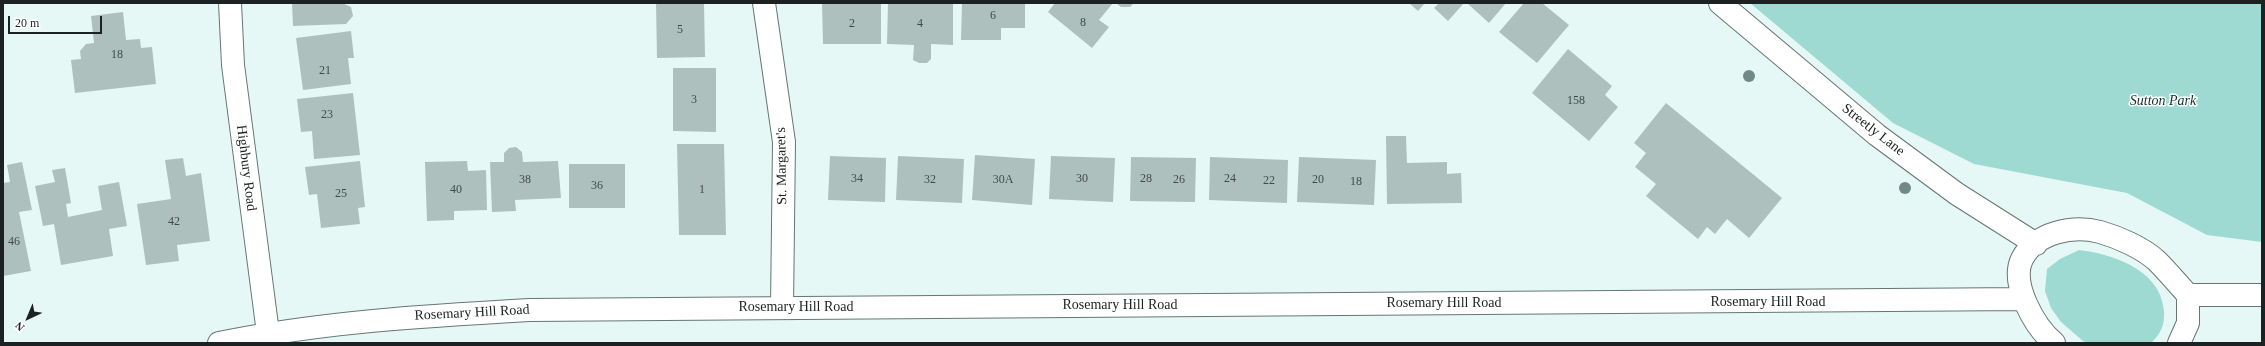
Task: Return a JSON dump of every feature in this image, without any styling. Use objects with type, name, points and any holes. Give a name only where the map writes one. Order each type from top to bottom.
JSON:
[{"type":"main road","name":"Highbury Road","points":[[230,3],[233,65],[268,333]]},
{"type":"main road","name":"St. Margaret's","points":[[764,3],[784,142],[782,307]]},
{"type":"main road","name":"Streetly Lane","points":[[1720,3],[1877,135],[1957,194],[2036,244]]},
{"type":"main road","points":[[2054,343],[2034,320],[2023,299],[2020,277],[2022,260],[2036,244],[2050,234],[2067,229],[2100,232],[2136,248],[2156,260],[2188,295],[2188,323],[2179,343]]},
{"type":"main road","points":[[2188,295],[2262,295]]},
{"type":"main road","name":"Rosemary Hill Road","points":[[219,343],[268,333],[396,317],[522,310],[2023,299]]},
{"type":"green space","name":"Sutton Park","points":[[1750,3],[2262,3],[2262,242],[2207,235],[2127,193],[1974,164],[1893,123]]},
{"type":"green space","points":[[2079,250],[2106,255],[2120,260],[2145,275],[2154,285],[2161,297],[2164,316],[2160,332],[2151,343],[2088,343],[2083,341],[2061,322],[2051,308],[2045,291],[2047,269],[2060,259]]},
{"type":"building","points":[[292,3],[342,3],[351,7],[353,16],[346,24],[293,26]]},
{"type":"building","points":[[656,3],[704,3],[705,57],[657,58]]},
{"type":"building","points":[[822,3],[881,3],[881,44],[823,44]]},
{"type":"building","points":[[888,3],[953,3],[953,45],[931,44],[931,59],[927,63],[919,63],[913,60],[914,45],[887,44]]},
{"type":"building","points":[[962,3],[1025,3],[1025,28],[1001,28],[1001,40],[961,40]]},
{"type":"building","points":[[1055,3],[1113,3],[1099,20],[1109,27],[1092,48],[1048,12]]},
{"type":"building","points":[[1116,3],[1134,3],[1130,7],[1121,7]]},
{"type":"building","points":[[1409,3],[1425,3],[1418,11]]},
{"type":"building","points":[[1439,3],[1464,3],[1448,21],[1434,8]]},
{"type":"building","points":[[1467,3],[1506,3],[1489,23]]},
{"type":"building","points":[[1524,3],[1542,3],[1569,25],[1537,63],[1499,32]]},
{"type":"building","points":[[123,12],[126,40],[140,39],[141,48],[152,47],[156,84],[75,93],[71,60],[81,59],[80,51],[86,44],[94,43],[91,16]]},
{"type":"building","points":[[351,31],[354,58],[348,58],[351,84],[303,90],[296,38]]},
{"type":"building","points":[[1568,49],[1612,86],[1605,95],[1618,107],[1589,141],[1532,93]]},
{"type":"building","points":[[673,68],[716,68],[716,132],[673,131]]},
{"type":"building","points":[[353,93],[360,155],[314,159],[312,131],[301,132],[297,99]]},
{"type":"building","points":[[1666,103],[1782,198],[1749,238],[1727,219],[1715,234],[1707,227],[1698,239],[1646,196],[1656,184],[1635,167],[1646,153],[1634,143]]},
{"type":"building","points":[[1386,136],[1406,136],[1407,163],[1447,162],[1447,174],[1461,173],[1462,203],[1387,204]]},
{"type":"building","points":[[677,144],[724,144],[726,235],[679,235]]},
{"type":"building","points":[[516,147],[522,152],[523,162],[558,161],[561,198],[515,200],[516,211],[492,212],[490,162],[504,162],[504,153],[509,148]]},
{"type":"building","points":[[975,155],[1035,159],[1032,205],[972,200]]},
{"type":"building","points":[[830,156],[886,158],[885,202],[828,200]]},
{"type":"building","points":[[898,156],[964,159],[962,203],[896,200]]},
{"type":"building","points":[[1051,156],[1115,158],[1113,202],[1049,199]]},
{"type":"building","points":[[1131,157],[1196,158],[1195,202],[1130,201]]},
{"type":"building","points":[[1210,157],[1288,160],[1287,203],[1209,200]]},
{"type":"building","points":[[1299,157],[1376,160],[1374,205],[1297,202]]},
{"type":"building","points":[[183,158],[186,176],[201,173],[210,241],[177,245],[179,261],[146,265],[137,204],[171,199],[165,160]]},
{"type":"building","points":[[360,161],[365,207],[358,208],[360,224],[321,228],[317,194],[309,195],[305,167]]},
{"type":"building","points":[[467,161],[468,171],[486,170],[487,210],[454,211],[454,220],[427,221],[425,162]]},
{"type":"building","points":[[22,162],[32,210],[19,212],[31,271],[3,276],[3,183],[10,182],[7,165]]},
{"type":"building","points":[[569,164],[625,164],[625,208],[569,208]]},
{"type":"building","points":[[65,168],[71,203],[66,204],[68,217],[102,210],[98,186],[119,182],[127,226],[109,229],[113,256],[61,265],[54,224],[43,226],[35,186],[55,182],[52,170]]}]
